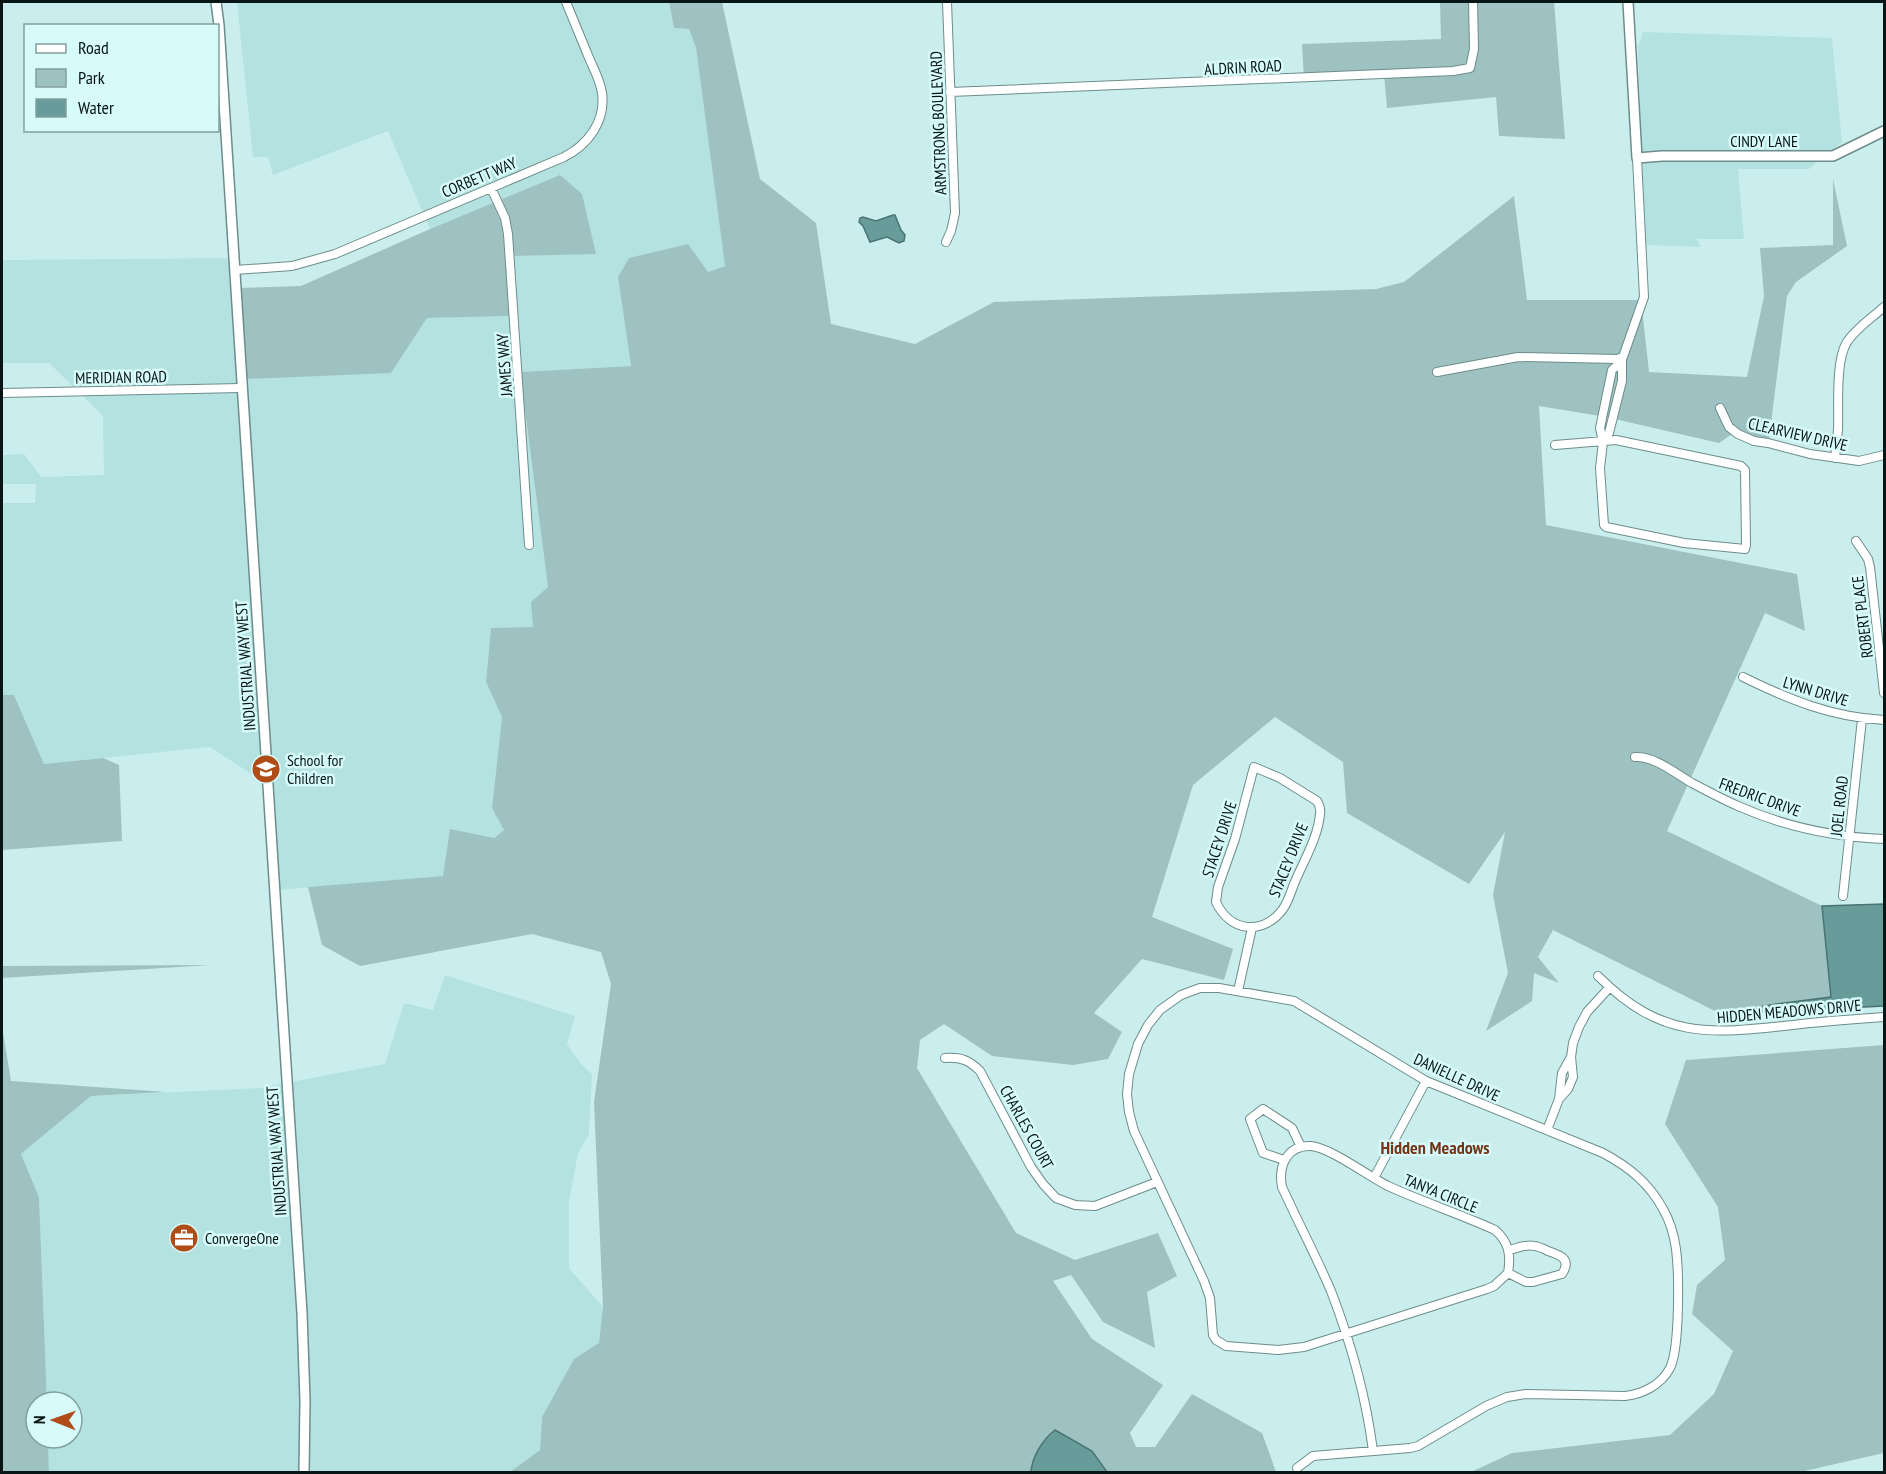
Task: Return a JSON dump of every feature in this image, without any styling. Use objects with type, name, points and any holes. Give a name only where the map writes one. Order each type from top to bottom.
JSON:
[{"type":"street","name":"INDUSTRIAL WAY WEST","points":[[216,2],[219,24]]},
{"type":"street","name":"CORBETT WAY","points":[[235,270],[292,266],[335,254],[571,153],[586,141],[597,124],[602,106],[601,90],[566,2]]},
{"type":"street","name":"ARMSTRONG BOULEVARD","points":[[946,2],[955,213],[946,242]]},
{"type":"street","name":"ALDRIN ROAD","points":[[950,92],[1453,71],[1470,68],[1474,49],[1473,2]]},
{"type":"street","points":[[1555,445],[1603,442],[1616,440],[1743,468],[1745,549],[1684,543],[1604,525],[1600,468],[1603,442],[1600,428],[1612,370],[1625,355],[1644,297],[1628,2]]},
{"type":"street","name":"INDUSTRIAL WAY WEST","points":[[219,25],[302,1322],[305,1411],[304,1473]]},
{"type":"street","name":"CINDY LANE","points":[[1637,158],[1833,156],[1884,131]]},
{"type":"street","name":"JAMES WAY","points":[[491,188],[505,218],[508,234],[529,545]]},
{"type":"street","points":[[1834,458],[1838,434],[1842,352],[1855,332],[1884,307]]},
{"type":"street","points":[[1437,372],[1518,357],[1620,360]]},
{"type":"street","points":[[1603,442],[1609,433],[1622,381],[1620,360]]},
{"type":"street","name":"MERIDIAN ROAD","points":[[2,393],[241,388]]},
{"type":"street","name":"CLEARVIEW DRIVE","points":[[1720,408],[1729,427],[1746,438],[1834,458],[1859,461],[1884,455]]},
{"type":"street","name":"ROBERT PLACE","points":[[1856,541],[1868,559],[1870,567],[1884,693]]},
{"type":"street","name":"LYNN DRIVE","points":[[1743,677],[1805,705],[1830,712],[1884,720]]},
{"type":"street","name":"JOEL ROAD","points":[[1843,896],[1862,718]]},
{"type":"street","name":"FREDRIC DRIVE","points":[[1635,757],[1641,756],[1660,764],[1712,794],[1760,814],[1801,827],[1850,836],[1884,839]]},
{"type":"street","name":"STACEY DRIVE","points":[[1254,767],[1280,778],[1317,801],[1320,816],[1311,844],[1283,910],[1252,928],[1229,919],[1218,906],[1216,892],[1235,839],[1254,767]]},
{"type":"street","points":[[1238,991],[1252,928]]},
{"type":"street","name":"HIDDEN MEADOWS DRIVE","points":[[1598,976],[1629,1004],[1649,1016],[1700,1031],[1742,1030],[1884,1017]]},
{"type":"street","name":"DANIELLE DRIVE","points":[[1297,1468],[1313,1456],[1418,1446],[1486,1406],[1507,1397],[1526,1394],[1632,1395],[1653,1387],[1669,1369],[1676,1346],[1677,1264],[1673,1234],[1664,1209],[1647,1185],[1625,1166],[1603,1153],[1426,1081],[1294,1001],[1206,988],[1181,995],[1154,1017],[1138,1044],[1129,1074],[1127,1094],[1134,1131],[1207,1288],[1213,1315],[1213,1335],[1226,1346],[1278,1350],[1304,1347],[1345,1333]]},
{"type":"street","points":[[1559,1099],[1568,1089],[1573,1077],[1571,1057],[1575,1035],[1584,1018],[1609,988]]},
{"type":"street","name":"CHARLES COURT","points":[[945,1058],[960,1057],[980,1071],[1031,1167],[1043,1184],[1061,1201],[1075,1205],[1095,1206],[1157,1182]]},
{"type":"street","points":[[1547,1130],[1559,1099],[1560,1077],[1571,1057]]},
{"type":"street","points":[[1374,1178],[1426,1081]]},
{"type":"street","points":[[1284,1160],[1263,1153],[1250,1119],[1263,1109],[1292,1128],[1301,1147],[1289,1153],[1284,1160],[1280,1174],[1282,1187],[1330,1290],[1345,1333],[1366,1401],[1373,1451]]},
{"type":"street","name":"TANYA CIRCLE","points":[[1301,1147],[1320,1148],[1388,1186],[1495,1230],[1510,1250]]},
{"type":"street","points":[[1345,1333],[1494,1286],[1508,1273],[1510,1250],[1534,1245],[1561,1256],[1565,1261],[1562,1274],[1533,1282],[1526,1282],[1508,1273]]},
{"type":"shaded area","points":[[237,2],[669,2],[674,28],[689,29],[696,48],[725,266],[708,272],[618,278],[631,366],[520,372],[548,587],[533,627],[491,628],[486,682],[502,717],[492,808],[505,829],[444,876],[278,890],[270,786],[210,747],[44,764],[14,695],[2,695],[2,503],[35,503],[36,484],[2,484],[2,455],[24,454],[41,477],[104,475],[103,416],[49,363],[2,363],[2,260],[236,258],[238,298],[391,373],[427,318],[515,316],[510,256],[560,175],[430,229],[388,131],[273,175],[268,157],[253,157]]},
{"type":"shaded area","points":[[1643,32],[1832,38],[1842,142],[1809,169],[1738,169],[1744,239],[1697,239],[1701,247],[1644,245],[1638,47]]},
{"type":"shaded area","points":[[445,975],[575,1016],[567,1044],[581,1064],[592,1074],[589,1134],[578,1153],[569,1202],[569,1268],[603,1307],[599,1344],[574,1359],[542,1417],[540,1450],[510,1472],[49,1472],[48,1450],[84,1450],[84,1390],[47,1390],[39,1197],[21,1154],[91,1096],[260,1088],[385,1064],[404,1003],[433,1010]]},
{"type":"green space","points":[[669,2],[722,2],[760,179],[816,223],[831,324],[915,344],[994,302],[1376,289],[1404,282],[1514,196],[1527,300],[1641,300],[1649,372],[1747,377],[1764,296],[1760,248],[1833,245],[1833,179],[1847,246],[1796,282],[1787,296],[1768,447],[1732,434],[1719,443],[1606,417],[1539,406],[1546,525],[1797,574],[1805,631],[1765,613],[1667,831],[1822,906],[1832,997],[1721,1014],[1553,930],[1538,957],[1559,983],[1534,973],[1532,1001],[1486,1031],[1508,973],[1493,895],[1505,832],[1469,884],[1347,813],[1343,762],[1275,717],[1193,785],[1152,917],[1233,949],[1224,980],[1142,959],[1094,1013],[1122,1032],[1108,1059],[1073,1065],[992,1056],[944,1024],[920,1040],[917,1068],[1016,1233],[1075,1260],[1158,1233],[1177,1276],[1147,1292],[1155,1348],[1103,1322],[1071,1275],[1053,1281],[1092,1339],[1163,1385],[1130,1433],[1136,1447],[1155,1447],[1192,1394],[1262,1433],[1276,1472],[1107,1472],[1092,1451],[1032,1465],[1031,1472],[510,1472],[540,1450],[542,1417],[574,1359],[599,1343],[603,1307],[594,1102],[611,984],[601,952],[532,934],[360,966],[322,945],[308,887],[443,876],[450,829],[494,838],[504,830],[492,808],[502,717],[486,682],[491,628],[533,627],[531,602],[548,587],[520,372],[631,366],[618,277],[629,258],[688,244],[708,272],[725,266],[696,48],[689,29],[674,28]]},
{"type":"green space","points":[[1440,2],[1554,2],[1565,139],[1499,136],[1496,97],[1387,108],[1384,74],[1304,79],[1302,44],[1441,39]]},
{"type":"green space","points":[[560,175],[582,194],[596,254],[511,256],[515,316],[427,318],[391,373],[245,379],[238,288],[301,286]]},
{"type":"green space","points":[[2,695],[14,695],[44,764],[103,758],[119,765],[122,841],[2,850]]},
{"type":"green space","points":[[211,965],[2,978],[2,966]]},
{"type":"green space","points":[[2,1026],[11,1081],[166,1092],[91,1096],[21,1154],[39,1197],[47,1390],[24,1390],[24,1450],[48,1450],[49,1472],[2,1472]]},
{"type":"green space","points":[[1884,1045],[1884,1453],[1800,1472],[1471,1472],[1512,1453],[1670,1435],[1714,1394],[1733,1351],[1692,1314],[1697,1285],[1725,1260],[1718,1207],[1665,1124],[1686,1060]]},
{"type":"water","points":[[893,215],[905,235],[904,241],[899,243],[887,237],[870,242],[859,222],[860,218],[876,221]]},
{"type":"water","points":[[1884,904],[1884,1006],[1721,1014],[1831,997],[1822,906]]},
{"type":"water","points":[[1055,1430],[1092,1451],[1107,1472],[1031,1472],[1033,1460],[1039,1449]]},
{"type":"place","name":"School for Children","points":[[266,769]]},
{"type":"place","name":"ConvergeOne","points":[[184,1238]]},
{"type":"district","name":"Hidden Meadows","points":[[1435,1147]]}]
